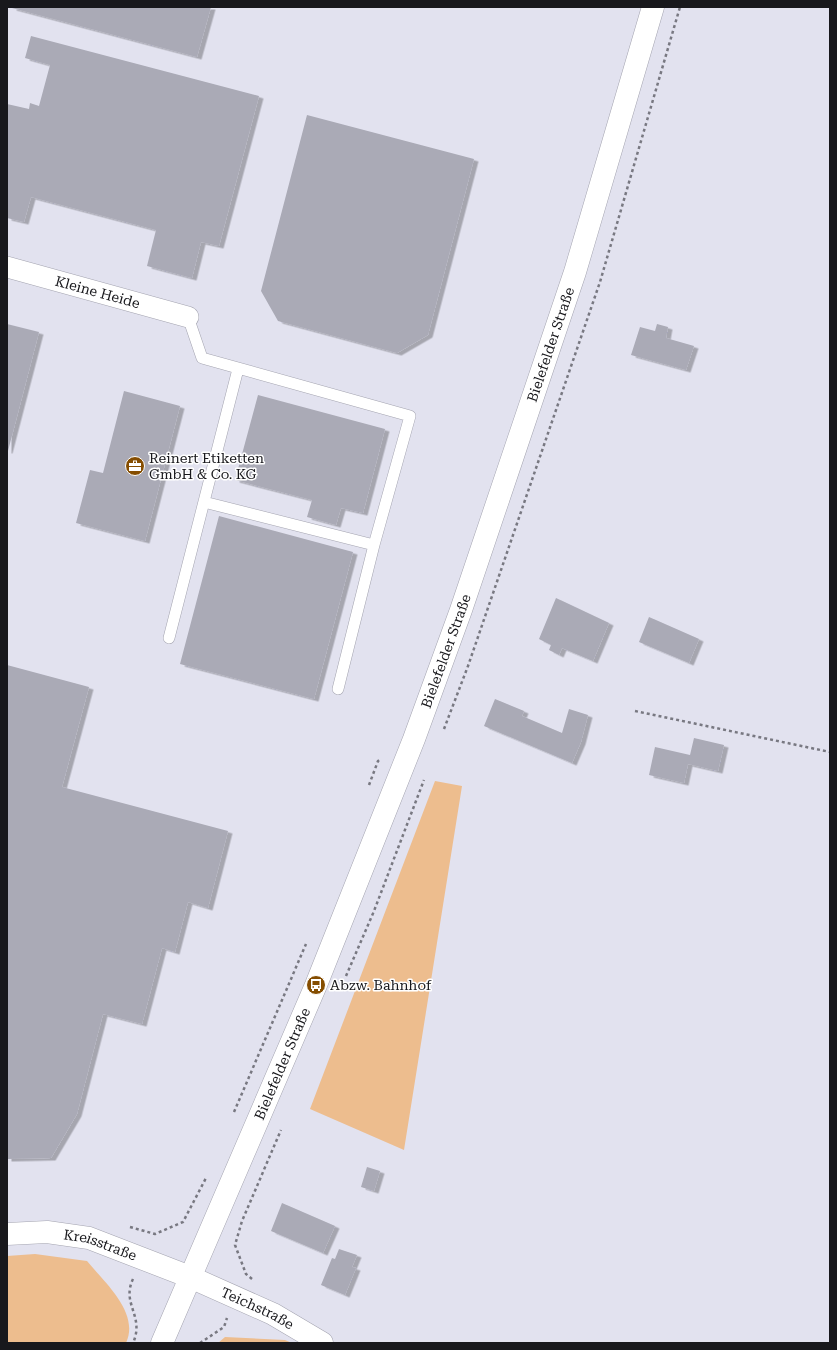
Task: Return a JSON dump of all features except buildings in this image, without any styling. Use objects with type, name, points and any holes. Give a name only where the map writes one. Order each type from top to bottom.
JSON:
[{"type":"street","name":"Bielefelder Straße","points":[[162,1343],[316,985],[414,739],[456,624],[575,272],[653,7]]},
{"type":"street","name":"Kleine Heide","points":[[7,267],[188,317]]},
{"type":"street","name":"Kreisstraße","points":[[7,1234],[47,1232],[89,1238],[190,1277]]},
{"type":"street","name":"Teichstraße","points":[[190,1277],[273,1314],[322,1343]]},
{"type":"lane","points":[[188,317],[202,358],[410,416],[374,545],[338,689]]},
{"type":"lane","points":[[169,638],[238,369]]},
{"type":"lane","points":[[204,502],[374,545]]},
{"type":"path","points":[[635,711],[830,752]]},
{"type":"path","points":[[367,790],[378,760],[384,757]]},
{"type":"path","points":[[234,1113],[307,941]]},
{"type":"path","points":[[155,1234],[183,1222],[210,1171]]},
{"type":"path","points":[[130,1286],[129,1298],[137,1320],[137,1334],[133,1343]]},
{"type":"path","points":[[200,1343],[224,1327]]},
{"type":"shaded area","points":[[435,781],[462,786],[404,1150],[310,1109]]},
{"type":"shaded area","points":[[35,1254],[87,1261],[111,1289],[125,1310],[129,1332],[126,1343],[7,1343],[7,1256]]},
{"type":"shaded area","points":[[225,1337],[285,1340],[292,1343],[218,1343]]},
{"type":"place","name":"Reinert Etiketten GmbH & Co. KG","points":[[135,466]]},
{"type":"place","name":"Abzw. Bahnhof","points":[[316,985]]}]
